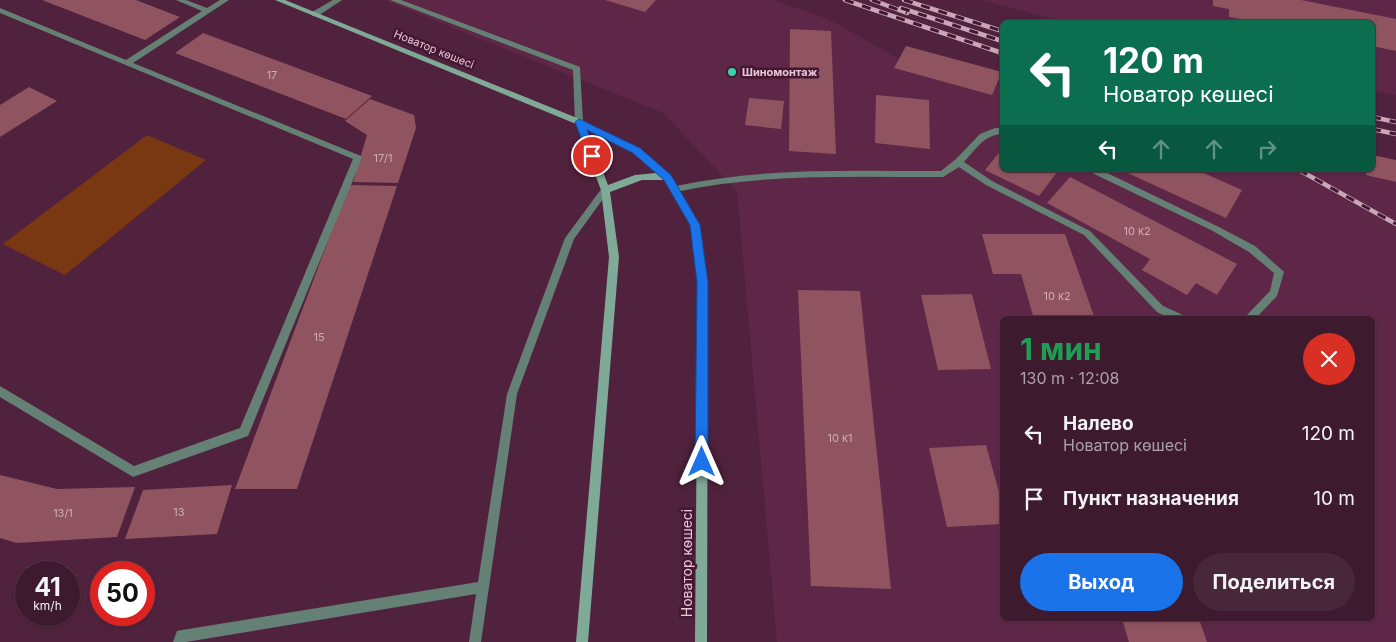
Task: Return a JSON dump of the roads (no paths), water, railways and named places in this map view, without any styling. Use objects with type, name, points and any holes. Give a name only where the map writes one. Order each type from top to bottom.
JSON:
[{"type":"main road","name":"Новатор көшесі","points":[[279,0],[579,122],[636,150],[667,177],[676,189],[695,225],[703,283],[701,642]]},
{"type":"main road","points":[[579,122],[605,190],[614,256],[582,642]]},
{"type":"main road","points":[[605,190],[629,179],[654,174],[667,177]]},
{"type":"lane","points":[[180,0],[208,11]]},
{"type":"lane","points":[[127,63],[225,0]]},
{"type":"lane","points":[[315,14],[338,0]]},
{"type":"lane","points":[[394,0],[577,70],[579,122]]},
{"type":"lane","points":[[0,10],[358,158],[244,432],[133,472],[0,391]]},
{"type":"lane","points":[[676,189],[712,181],[790,174],[943,174],[958,162],[975,142],[993,130],[1000,131]]},
{"type":"lane","points":[[958,162],[989,183],[1087,233],[1160,309],[1175,316]]},
{"type":"lane","points":[[1097,172],[1222,232],[1252,249],[1278,272],[1274,293],[1251,316]]},
{"type":"lane","points":[[475,642],[512,394],[570,238],[605,190]]},
{"type":"lane","points":[[179,642],[182,636],[483,587]]},
{"type":"railway","points":[[845,0],[1000,52]]},
{"type":"railway","points":[[872,0],[907,13]]},
{"type":"railway","points":[[904,0],[1000,30]]},
{"type":"railway","points":[[901,8],[1000,40]]},
{"type":"railway","points":[[1375,118],[1396,122]]},
{"type":"railway","points":[[1375,130],[1396,134]]},
{"type":"railway","points":[[1303,172],[1396,224]]},
{"type":"place","name":"Шиномонтаж","points":[[732,72]]}]
